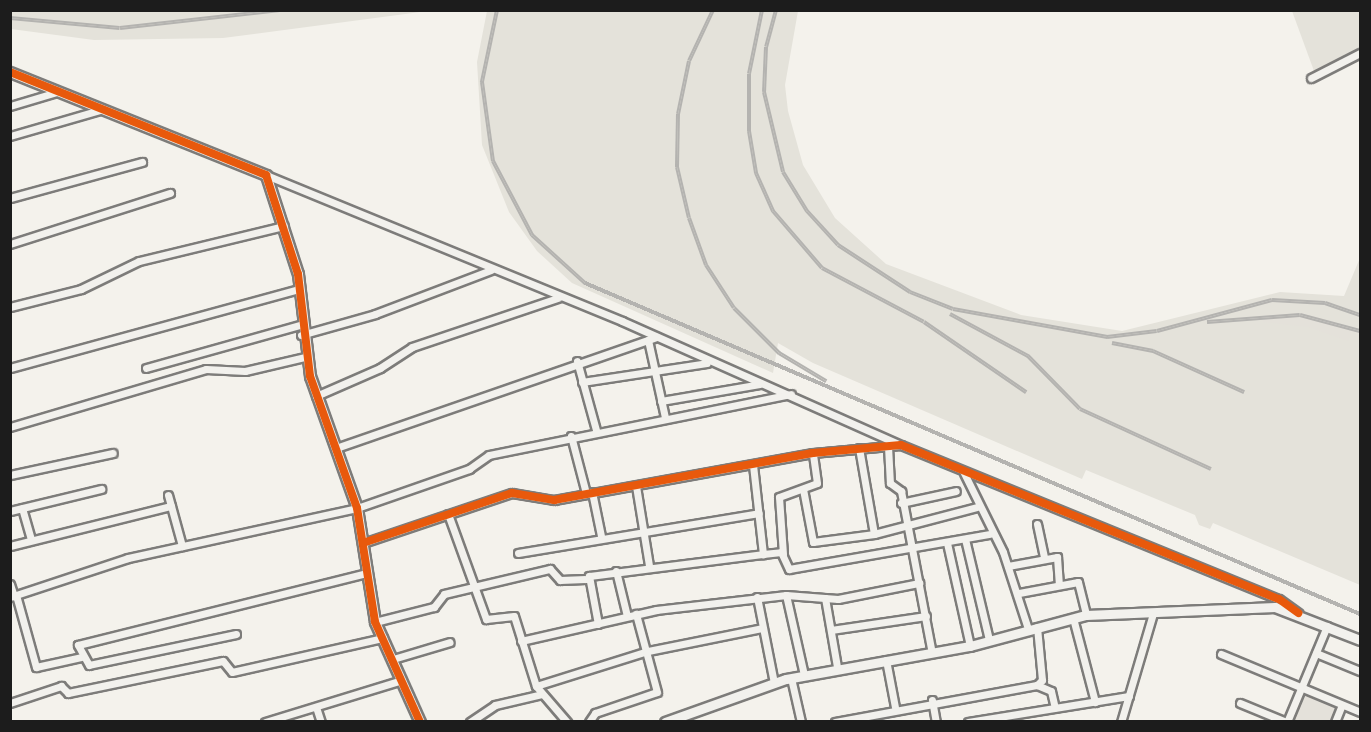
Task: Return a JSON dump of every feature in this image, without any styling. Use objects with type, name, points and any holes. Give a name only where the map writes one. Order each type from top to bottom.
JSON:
[{"type":"street","points":[[1311,78],[1360,53]]},
{"type":"street","points":[[10,72],[266,175],[656,337],[707,363],[791,394],[964,473],[1279,599],[1298,613]]},
{"type":"street","points":[[10,106],[57,92]]},
{"type":"street","points":[[10,136],[100,110]]},
{"type":"street","points":[[10,198],[142,162]]},
{"type":"street","points":[[266,175],[284,226],[298,289],[305,357],[316,396],[357,508],[375,622],[420,722]]},
{"type":"street","points":[[10,244],[170,193]]},
{"type":"street","points":[[10,307],[81,289],[139,261],[284,226]]},
{"type":"street","points":[[146,368],[404,304],[491,270]]},
{"type":"street","points":[[10,368],[298,289]]},
{"type":"street","points":[[316,396],[422,343],[558,298]]},
{"type":"street","points":[[336,448],[577,361],[656,337]]},
{"type":"street","points":[[648,340],[665,417]]},
{"type":"street","points":[[10,427],[206,369],[245,371],[305,357]]},
{"type":"street","points":[[577,361],[596,430]]},
{"type":"street","points":[[582,382],[655,369],[707,363]]},
{"type":"street","points":[[661,400],[760,384]]},
{"type":"street","points":[[13,596],[182,546],[357,508],[468,470],[489,455],[596,430],[791,394]]},
{"type":"street","points":[[571,436],[601,536]]},
{"type":"street","points":[[363,543],[519,492],[554,500],[813,453],[901,445]]},
{"type":"street","points":[[888,446],[890,483],[900,489],[932,653]]},
{"type":"street","points":[[859,448],[874,534]]},
{"type":"street","points":[[10,475],[113,453]]},
{"type":"street","points":[[813,453],[817,483],[779,497],[786,567],[794,569],[990,534]]},
{"type":"street","points":[[753,465],[763,554]]},
{"type":"street","points":[[964,473],[977,507],[1008,566],[1032,628],[1042,680],[1037,686]]},
{"type":"street","points":[[636,486],[649,565]]},
{"type":"street","points":[[10,511],[101,489]]},
{"type":"street","points":[[803,489],[810,541],[874,534],[977,507]]},
{"type":"street","points":[[901,503],[956,491]]},
{"type":"street","points":[[168,495],[182,546]]},
{"type":"street","points":[[10,546],[171,506]]},
{"type":"street","points":[[22,508],[32,540]]},
{"type":"street","points":[[518,553],[643,529],[759,513]]},
{"type":"street","points":[[448,514],[487,621],[512,614],[536,686],[567,722]]},
{"type":"street","points":[[1037,524],[1044,558]]},
{"type":"street","points":[[965,539],[989,640]]},
{"type":"street","points":[[947,543],[970,645]]},
{"type":"street","points":[[375,622],[434,607],[440,595],[550,569],[560,580],[586,579],[649,565],[783,554]]},
{"type":"street","points":[[1008,566],[1057,557],[1059,584]]},
{"type":"street","points":[[616,571],[627,616]]},
{"type":"street","points":[[236,634],[89,665],[81,657],[81,642],[272,601],[367,573]]},
{"type":"street","points":[[586,579],[598,624]]},
{"type":"street","points":[[1018,593],[1078,582],[1086,615]]},
{"type":"street","points":[[520,641],[636,614],[757,597],[786,595],[825,598],[919,583]]},
{"type":"street","points":[[10,584],[36,667],[81,657]]},
{"type":"street","points":[[786,595],[804,675]]},
{"type":"street","points":[[757,597],[774,684]]},
{"type":"street","points":[[825,598],[837,668]]},
{"type":"street","points":[[665,722],[791,678],[970,645],[1086,615],[1275,607],[1298,613],[1360,640]]},
{"type":"street","points":[[1121,722],[1153,613]]},
{"type":"street","points":[[589,722],[595,713],[655,695],[648,651],[636,614]]},
{"type":"street","points":[[831,630],[926,616]]},
{"type":"street","points":[[1073,618],[1095,702]]},
{"type":"street","points":[[1240,703],[1286,722],[1327,626]]},
{"type":"street","points":[[536,686],[648,651],[762,628]]},
{"type":"street","points":[[10,703],[61,686],[68,693],[223,661],[232,672],[382,638]]},
{"type":"street","points":[[393,659],[450,642]]},
{"type":"street","points":[[1316,653],[1360,671]]},
{"type":"street","points":[[1221,654],[1360,712]]},
{"type":"street","points":[[885,660],[895,707]]},
{"type":"street","points":[[791,678],[801,722]]},
{"type":"street","points":[[265,722],[402,680]]},
{"type":"street","points":[[835,722],[932,700],[1037,686],[1049,688],[1055,708]]},
{"type":"street","points":[[470,722],[495,705],[542,694]]},
{"type":"street","points":[[968,722],[1129,696]]},
{"type":"street","points":[[932,700],[936,722]]},
{"type":"street","points":[[1335,722],[1342,705]]},
{"type":"street","points":[[316,707],[321,722]]},
{"type":"shaded area","points":[[11,10],[428,11],[223,38],[94,40],[11,29]]},
{"type":"shaded area","points":[[487,11],[798,11],[785,85],[788,111],[803,165],[835,218],[886,264],[1021,315],[1122,331],[1280,292],[1344,296],[1360,258],[1360,585],[1213,523],[1210,529],[1199,525],[1195,515],[1086,470],[1082,479],[813,363],[778,343],[773,373],[572,283],[537,251],[509,212],[482,145],[477,62]]},
{"type":"shaded area","points":[[1292,11],[1360,11],[1360,50],[1314,71]]},
{"type":"shaded area","points":[[1284,315],[1330,321],[1352,329],[1348,341],[1308,327],[1263,322],[1263,316]]},
{"type":"shaded area","points":[[1303,693],[1338,707],[1331,721],[1291,721]]},
{"type":"railway","points":[[10,18],[120,28],[280,10]]},
{"type":"railway","points":[[497,10],[482,82],[493,161],[532,235],[585,283],[1360,614]]},
{"type":"railway","points":[[713,10],[689,61],[678,114],[677,167],[689,218],[706,265],[734,308],[779,353],[826,381]]},
{"type":"railway","points":[[762,10],[749,74],[749,131],[756,173],[773,211],[822,268],[924,322],[1026,392]]},
{"type":"railway","points":[[776,10],[766,47],[764,92],[783,172],[807,211],[838,245],[910,292],[953,309],[1107,337],[1157,331],[1272,300],[1325,303],[1360,315]]},
{"type":"railway","points":[[950,314],[1028,356],[1080,409],[1211,469]]},
{"type":"railway","points":[[1207,322],[1300,315],[1360,331]]},
{"type":"railway","points":[[1112,343],[1153,351],[1244,392]]},
{"type":"cycle path","points":[[10,72],[266,175],[298,274],[310,376],[357,508],[375,622],[420,722]]},
{"type":"cycle path","points":[[363,543],[512,493],[554,500],[813,453],[901,445],[1279,599],[1298,613]]}]
